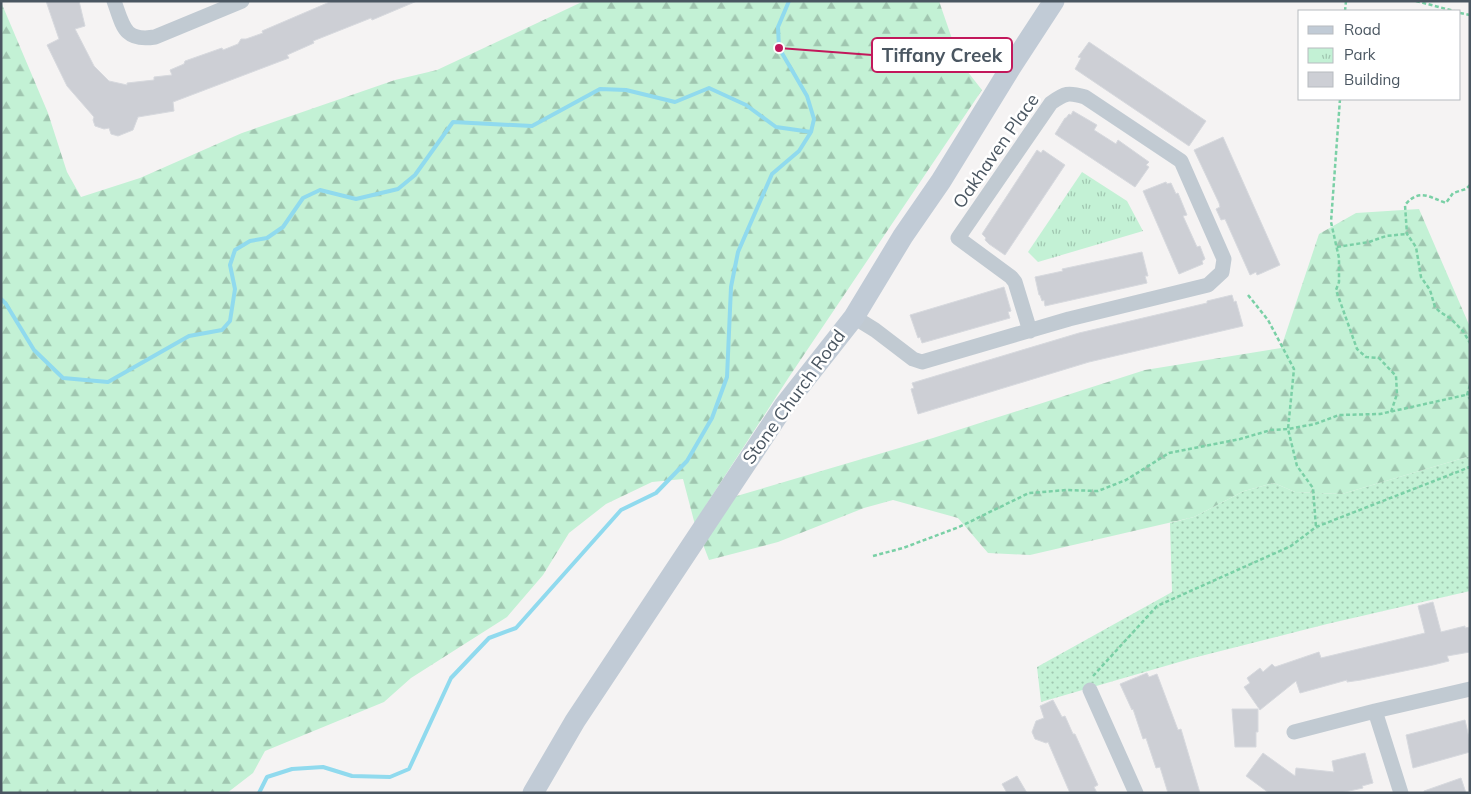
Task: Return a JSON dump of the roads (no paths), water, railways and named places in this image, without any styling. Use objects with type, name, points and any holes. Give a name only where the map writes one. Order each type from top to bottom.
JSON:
[{"type":"main road","name":"Stone Church Road","points":[[533,793],[575,721],[784,406],[854,317],[903,236],[941,181],[1054,1]]},
{"type":"street","points":[[114,1],[128,34],[135,38],[144,39],[155,37],[242,1]]},
{"type":"street","name":"Oakhaven Place","points":[[854,317],[873,328],[913,359],[922,362],[1030,331],[1069,319],[1208,285],[1222,272],[1224,259],[1181,161],[1085,97],[1072,93],[1062,95],[1051,103],[958,238],[1011,276],[1015,282],[1030,331]]},
{"type":"street","points":[[1294,732],[1470,689]]},
{"type":"street","points":[[1090,690],[1136,793]]},
{"type":"street","points":[[1375,711],[1402,793]]},
{"type":"waterway","points":[[259,793],[267,777],[292,769],[323,767],[352,776],[390,777],[409,769],[451,678],[489,638],[516,628],[621,510],[656,493],[687,461],[712,418],[727,377],[731,287],[738,252],[772,174],[799,151],[811,132],[814,119],[807,96],[779,48],[778,27],[789,1]]},
{"type":"waterway","points":[[1,299],[34,350],[63,378],[108,382],[189,336],[222,330],[230,321],[235,289],[230,265],[235,250],[250,241],[267,238],[283,227],[303,198],[320,190],[356,199],[398,189],[415,175],[453,122],[532,126],[600,89],[626,90],[675,102],[709,88],[746,105],[776,127],[811,132]]},
{"type":"place","name":"Tiffany Creek","points":[[779,48]]}]
